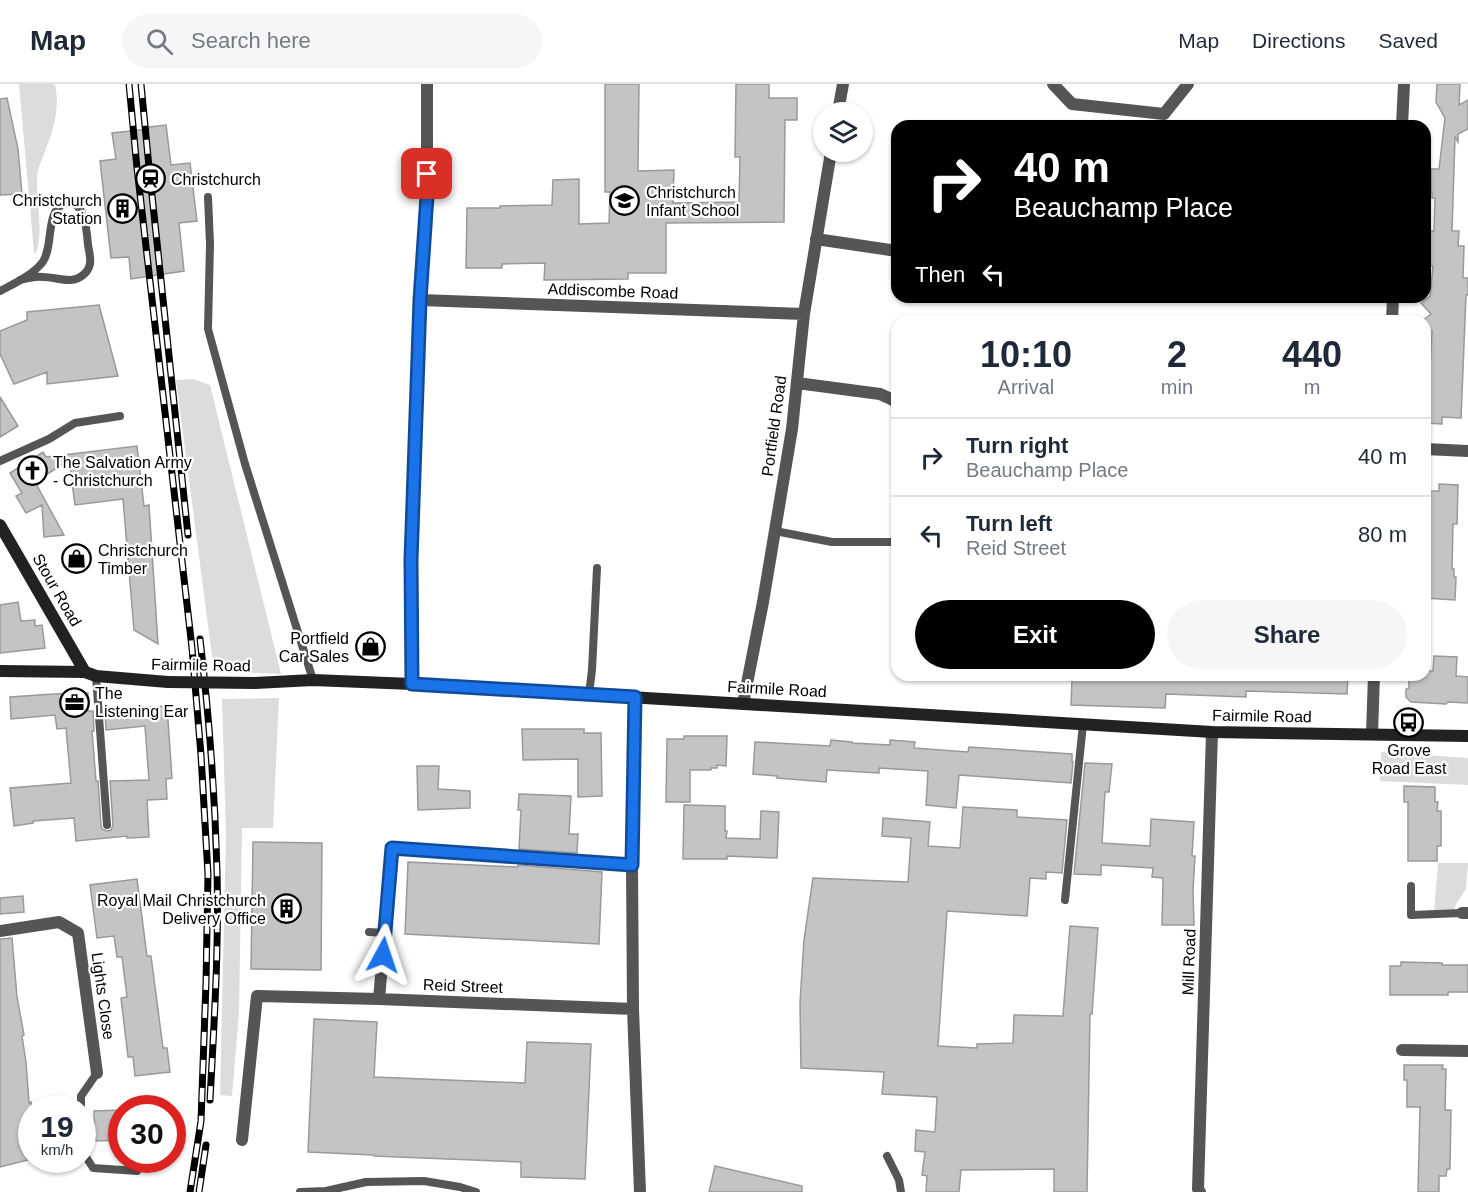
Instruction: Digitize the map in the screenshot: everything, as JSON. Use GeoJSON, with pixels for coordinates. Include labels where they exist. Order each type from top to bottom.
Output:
{"type":"FeatureCollection","features":[{"type":"Feature","properties":{"kind":"main road","name":"Stour Road"},"geometry":{"type":"LineString","coordinates":[[2,532],[90,674]]}},
{"type":"Feature","properties":{"kind":"main road","name":"Fairmile Road"},"geometry":{"type":"LineString","coordinates":[[0,671],[90,674],[168,682],[255,683],[314,680],[412,684],[1212,732],[1468,736]]}},
{"type":"Feature","properties":{"kind":"street"},"geometry":{"type":"LineString","coordinates":[[412,684],[411,560],[420,300],[427,196],[427,84]]}},
{"type":"Feature","properties":{"kind":"street"},"geometry":{"type":"LineString","coordinates":[[840,102],[843,84]]}},
{"type":"Feature","properties":{"kind":"street"},"geometry":{"type":"LineString","coordinates":[[1053,84],[1072,104],[1164,114],[1188,84]]}},
{"type":"Feature","properties":{"kind":"street"},"geometry":{"type":"LineString","coordinates":[[1402,120],[1404,84]]}},
{"type":"Feature","properties":{"kind":"street","name":"Portfield Road"},"geometry":{"type":"LineString","coordinates":[[743,704],[792,429],[804,314],[829,162]]}},
{"type":"Feature","properties":{"kind":"street"},"geometry":{"type":"LineString","coordinates":[[816,239],[891,250]]}},
{"type":"Feature","properties":{"kind":"street","name":"Addiscombe Road"},"geometry":{"type":"LineString","coordinates":[[420,300],[804,314]]}},
{"type":"Feature","properties":{"kind":"street"},"geometry":{"type":"LineString","coordinates":[[797,383],[880,394],[891,399]]}},
{"type":"Feature","properties":{"kind":"street"},"geometry":{"type":"LineString","coordinates":[[1431,449],[1468,451]]}},
{"type":"Feature","properties":{"kind":"street"},"geometry":{"type":"LineString","coordinates":[[1372,734],[1374,681]]}},
{"type":"Feature","properties":{"kind":"street"},"geometry":{"type":"LineString","coordinates":[[635,697],[632,865],[633,1010],[640,1192]]}},
{"type":"Feature","properties":{"kind":"street","name":"Mill Road"},"geometry":{"type":"LineString","coordinates":[[1200,1192],[1198,1189],[1212,732]]}},
{"type":"Feature","properties":{"kind":"street"},"geometry":{"type":"LineString","coordinates":[[379,999],[392,848],[632,865]]}},
{"type":"Feature","properties":{"kind":"street","name":"Lights Close"},"geometry":{"type":"LineString","coordinates":[[0,930],[59,922],[78,933],[97,1073]]}},
{"type":"Feature","properties":{"kind":"street","name":"Reid Street"},"geometry":{"type":"LineString","coordinates":[[242,1140],[257,996],[633,1010]]}},
{"type":"Feature","properties":{"kind":"street"},"geometry":{"type":"LineString","coordinates":[[1402,1050],[1468,1051]]}},
{"type":"Feature","properties":{"kind":"lane"},"geometry":{"type":"LineString","coordinates":[[208,197],[210,243],[208,329],[244,464],[314,680]]}},
{"type":"Feature","properties":{"kind":"lane"},"geometry":{"type":"LineString","coordinates":[[0,291],[20,280],[42,262],[47,255],[56,209],[68,203],[75,205],[82,212],[86,222],[90,263],[88,271],[82,277],[74,280],[38,276],[20,280]]}},
{"type":"Feature","properties":{"kind":"lane"},"geometry":{"type":"LineString","coordinates":[[0,461],[49,439],[75,423],[120,416]]}},
{"type":"Feature","properties":{"kind":"lane"},"geometry":{"type":"LineString","coordinates":[[775,531],[832,542],[891,542]]}},
{"type":"Feature","properties":{"kind":"lane"},"geometry":{"type":"LineString","coordinates":[[589,694],[597,568]]}},
{"type":"Feature","properties":{"kind":"lane"},"geometry":{"type":"LineString","coordinates":[[90,674],[107,825]]}},
{"type":"Feature","properties":{"kind":"lane"},"geometry":{"type":"LineString","coordinates":[[1065,900],[1083,724]]}},
{"type":"Feature","properties":{"kind":"lane"},"geometry":{"type":"LineString","coordinates":[[1411,886],[1411,915],[1465,913]]}},
{"type":"Feature","properties":{"kind":"lane"},"geometry":{"type":"LineString","coordinates":[[369,932],[385,933]]}},
{"type":"Feature","properties":{"kind":"lane"},"geometry":{"type":"LineString","coordinates":[[81,1095],[97,1073]]}},
{"type":"Feature","properties":{"kind":"lane"},"geometry":{"type":"LineString","coordinates":[[887,1156],[899,1180],[901,1192]]}},
{"type":"Feature","properties":{"kind":"lane"},"geometry":{"type":"LineString","coordinates":[[300,1192],[326,1191],[366,1182],[424,1181],[476,1192]]}},
{"type":"Feature","properties":{"kind":"shaded area"},"geometry":{"type":"Polygon","coordinates":[[[19,84],[51,84],[55,85],[56,93],[54,125],[37,176],[40,226],[36,253],[34,253],[19,84]]]}},
{"type":"Feature","properties":{"kind":"shaded area"},"geometry":{"type":"Polygon","coordinates":[[[193,379],[210,385],[281,674],[214,671],[176,380],[193,379]]]}},
{"type":"Feature","properties":{"kind":"shaded area"},"geometry":{"type":"Polygon","coordinates":[[[279,698],[273,828],[242,828],[239,1013],[232,1096],[220,1095],[226,834],[222,699],[279,698]]]}},
{"type":"Feature","properties":{"kind":"shaded area"},"geometry":{"type":"Polygon","coordinates":[[[1381,752],[1468,758],[1468,785],[1380,781],[1381,752]]]}},
{"type":"Feature","properties":{"kind":"shaded area"},"geometry":{"type":"Polygon","coordinates":[[[1438,863],[1468,863],[1466,889],[1456,904],[1454,912],[1434,912],[1438,863]]]}},
{"type":"Feature","properties":{"kind":"building","name":"Christchurch Infant School"},"geometry":{"type":"Polygon","coordinates":[[[605,84],[639,84],[638,171],[674,170],[673,203],[739,202],[740,157],[735,157],[736,84],[769,84],[769,98],[797,98],[797,120],[785,120],[784,222],[666,223],[666,273],[628,273],[628,279],[544,280],[545,263],[502,264],[502,268],[466,268],[467,208],[552,205],[553,180],[579,179],[579,224],[609,223],[610,192],[605,192],[605,84]]]}},
{"type":"Feature","properties":{"kind":"building"},"geometry":{"type":"Polygon","coordinates":[[[1437,84],[1460,84],[1459,105],[1468,100],[1468,129],[1458,134],[1458,142],[1455,137],[1452,231],[1459,231],[1458,246],[1464,246],[1463,278],[1468,278],[1461,418],[1442,417],[1442,424],[1431,423],[1431,314],[1421,303],[1431,303],[1433,266],[1431,266],[1431,231],[1434,231],[1435,198],[1432,198],[1431,192],[1431,169],[1439,169],[1445,118],[1436,102],[1437,84]]]}},
{"type":"Feature","properties":{"kind":"building"},"geometry":{"type":"Polygon","coordinates":[[[7,98],[18,149],[22,194],[0,195],[0,99],[7,98]]]}},
{"type":"Feature","properties":{"kind":"building"},"geometry":{"type":"Polygon","coordinates":[[[166,125],[171,165],[190,163],[197,221],[179,223],[184,271],[131,279],[129,257],[111,258],[100,161],[116,159],[112,133],[166,125]]]}},
{"type":"Feature","properties":{"kind":"building"},"geometry":{"type":"Polygon","coordinates":[[[99,305],[118,376],[47,384],[47,372],[14,384],[0,354],[0,331],[27,320],[27,312],[99,305]]]}},
{"type":"Feature","properties":{"kind":"building"},"geometry":{"type":"Polygon","coordinates":[[[0,397],[18,426],[0,437],[0,397]]]}},
{"type":"Feature","properties":{"kind":"building"},"geometry":{"type":"Polygon","coordinates":[[[137,446],[144,506],[149,505],[158,644],[134,630],[123,499],[75,505],[69,460],[35,482],[64,535],[44,537],[42,505],[26,513],[16,496],[22,493],[10,473],[43,452],[46,457],[137,446]]]}},
{"type":"Feature","properties":{"kind":"building"},"geometry":{"type":"Polygon","coordinates":[[[1439,484],[1458,485],[1457,524],[1453,524],[1452,569],[1456,577],[1455,600],[1431,598],[1431,491],[1439,491],[1439,484]]]}},
{"type":"Feature","properties":{"kind":"building"},"geometry":{"type":"Polygon","coordinates":[[[18,602],[21,621],[35,620],[35,626],[42,625],[45,648],[0,653],[0,605],[18,602]]]}},
{"type":"Feature","properties":{"kind":"building"},"geometry":{"type":"Polygon","coordinates":[[[1434,656],[1457,657],[1456,676],[1468,677],[1468,703],[1411,702],[1406,697],[1409,681],[1431,681],[1431,671],[1433,671],[1434,656]]]}},
{"type":"Feature","properties":{"kind":"building"},"geometry":{"type":"Polygon","coordinates":[[[1072,681],[1348,681],[1347,694],[1246,691],[1246,697],[1166,694],[1165,708],[1071,705],[1072,681]]]}},
{"type":"Feature","properties":{"kind":"building"},"geometry":{"type":"Polygon","coordinates":[[[88,693],[88,711],[93,711],[94,731],[92,731],[101,825],[102,829],[107,831],[111,830],[113,825],[110,781],[149,780],[145,726],[106,730],[105,710],[167,706],[172,778],[166,779],[167,799],[147,800],[149,837],[127,838],[127,836],[76,841],[74,818],[33,821],[33,823],[14,826],[10,788],[71,783],[66,728],[57,729],[55,715],[11,719],[10,697],[88,693]]]}},
{"type":"Feature","properties":{"kind":"building"},"geometry":{"type":"Polygon","coordinates":[[[522,729],[584,729],[584,733],[601,733],[602,796],[578,797],[578,759],[523,760],[522,729]]]}},
{"type":"Feature","properties":{"kind":"building"},"geometry":{"type":"Polygon","coordinates":[[[684,736],[727,736],[726,766],[717,765],[717,768],[711,768],[711,770],[690,770],[690,802],[666,802],[667,739],[684,739],[684,736]]]}},
{"type":"Feature","properties":{"kind":"building"},"geometry":{"type":"Polygon","coordinates":[[[831,740],[890,745],[890,740],[915,742],[914,748],[968,752],[969,747],[1072,754],[1071,783],[959,775],[956,808],[926,805],[928,771],[879,768],[879,773],[827,770],[826,782],[753,774],[755,742],[830,746],[831,740]]]}},
{"type":"Feature","properties":{"kind":"building"},"geometry":{"type":"Polygon","coordinates":[[[1085,763],[1112,764],[1109,792],[1105,792],[1102,843],[1150,846],[1151,819],[1194,822],[1192,856],[1195,856],[1194,925],[1162,925],[1163,878],[1152,877],[1153,868],[1101,865],[1101,875],[1074,874],[1085,763]]]}},
{"type":"Feature","properties":{"kind":"building"},"geometry":{"type":"Polygon","coordinates":[[[417,766],[439,766],[438,789],[470,791],[470,808],[418,810],[417,766]]]}},
{"type":"Feature","properties":{"kind":"building"},"geometry":{"type":"Polygon","coordinates":[[[1404,786],[1435,787],[1437,811],[1441,811],[1441,846],[1437,846],[1437,861],[1408,861],[1408,802],[1404,802],[1404,786]]]}},
{"type":"Feature","properties":{"kind":"building"},"geometry":{"type":"Polygon","coordinates":[[[519,794],[571,796],[569,834],[578,834],[577,853],[519,849],[521,810],[518,810],[519,794]]]}},
{"type":"Feature","properties":{"kind":"building"},"geometry":{"type":"Polygon","coordinates":[[[684,805],[725,806],[726,838],[760,839],[761,811],[779,812],[777,858],[727,856],[727,859],[683,859],[684,805]]]}},
{"type":"Feature","properties":{"kind":"building"},"geometry":{"type":"Polygon","coordinates":[[[963,807],[1017,810],[1017,817],[1067,820],[1062,873],[1046,872],[1046,879],[1030,878],[1027,916],[947,911],[938,1046],[977,1048],[977,1044],[1013,1043],[1014,1015],[1063,1016],[1070,926],[1098,928],[1092,1014],[1090,1014],[1087,1192],[1054,1192],[1054,1169],[961,1170],[959,1192],[926,1192],[927,1176],[922,1175],[925,1152],[915,1151],[916,1130],[935,1132],[937,1097],[882,1094],[884,1072],[801,1068],[800,1003],[804,940],[813,878],[908,882],[911,838],[882,836],[883,818],[930,822],[928,846],[960,848],[963,807]]]}},
{"type":"Feature","properties":{"kind":"building","name":"Royal Mail Christchurch Delivery Office"},"geometry":{"type":"Polygon","coordinates":[[[253,842],[322,843],[321,970],[251,969],[253,842]]]}},
{"type":"Feature","properties":{"kind":"building"},"geometry":{"type":"Polygon","coordinates":[[[408,862],[518,867],[518,865],[602,872],[599,944],[405,934],[408,862]]]}},
{"type":"Feature","properties":{"kind":"building"},"geometry":{"type":"Polygon","coordinates":[[[137,879],[147,956],[151,956],[163,1048],[167,1048],[170,1072],[135,1076],[133,1057],[128,1057],[121,998],[127,997],[122,957],[117,957],[114,936],[97,938],[90,885],[137,879]]]}},
{"type":"Feature","properties":{"kind":"building"},"geometry":{"type":"Polygon","coordinates":[[[23,896],[24,912],[0,914],[0,898],[23,896]]]}},
{"type":"Feature","properties":{"kind":"building"},"geometry":{"type":"Polygon","coordinates":[[[12,938],[17,997],[24,1035],[22,1036],[28,1095],[18,1095],[18,1162],[0,1167],[0,939],[12,938]]]}},
{"type":"Feature","properties":{"kind":"building"},"geometry":{"type":"Polygon","coordinates":[[[1401,962],[1468,965],[1468,992],[1448,992],[1448,995],[1390,995],[1390,966],[1401,966],[1401,962]]]}},
{"type":"Feature","properties":{"kind":"building"},"geometry":{"type":"Polygon","coordinates":[[[314,1019],[377,1022],[374,1077],[525,1083],[527,1042],[591,1044],[585,1179],[521,1177],[521,1162],[308,1152],[314,1019]]]}},
{"type":"Feature","properties":{"kind":"building"},"geometry":{"type":"Polygon","coordinates":[[[1404,1065],[1443,1065],[1442,1069],[1446,1069],[1445,1110],[1451,1110],[1450,1169],[1447,1169],[1446,1176],[1439,1176],[1439,1192],[1418,1192],[1420,1107],[1407,1107],[1407,1080],[1404,1080],[1404,1065]]]}},
{"type":"Feature","properties":{"kind":"building"},"geometry":{"type":"Polygon","coordinates":[[[108,1110],[108,1141],[96,1141],[96,1111],[108,1110]]]}},
{"type":"Feature","properties":{"kind":"building"},"geometry":{"type":"Polygon","coordinates":[[[715,1166],[802,1186],[802,1192],[709,1192],[715,1166]]]}},
{"type":"Feature","properties":{"kind":"railway"},"geometry":{"type":"LineString","coordinates":[[129,84],[192,648],[208,874],[201,1121],[190,1192]]}},
{"type":"Feature","properties":{"kind":"railway"},"geometry":{"type":"LineString","coordinates":[[141,84],[188,535]]}},
{"type":"Feature","properties":{"kind":"railway"},"geometry":{"type":"LineString","coordinates":[[200,639],[211,755],[217,871],[217,957],[210,1100]]}},
{"type":"Feature","properties":{"kind":"railway"},"geometry":{"type":"LineString","coordinates":[[199,1192],[206,1145]]}},
{"type":"Feature","properties":{"kind":"place","name":"Christchurch"},"geometry":{"type":"Point","coordinates":[150,179]}},
{"type":"Feature","properties":{"kind":"place","name":"Christchurch Infant School"},"geometry":{"type":"Point","coordinates":[625,201]}},
{"type":"Feature","properties":{"kind":"place","name":"Christchurch Station"},"geometry":{"type":"Point","coordinates":[123,209]}},
{"type":"Feature","properties":{"kind":"place","name":"The Salvation Army - Christchurch"},"geometry":{"type":"Point","coordinates":[32,471]}},
{"type":"Feature","properties":{"kind":"place","name":"Christchurch Timber"},"geometry":{"type":"Point","coordinates":[77,559]}},
{"type":"Feature","properties":{"kind":"place","name":"Portfield Car Sales"},"geometry":{"type":"Point","coordinates":[370,647]}},
{"type":"Feature","properties":{"kind":"place","name":"The Listening Ear"},"geometry":{"type":"Point","coordinates":[74,702]}},
{"type":"Feature","properties":{"kind":"place","name":"Grove Road East"},"geometry":{"type":"Point","coordinates":[1409,722]}},
{"type":"Feature","properties":{"kind":"place","name":"Royal Mail Christchurch Delivery Office"},"geometry":{"type":"Point","coordinates":[287,909]}},
{"type":"Feature","properties":{"kind":"route"},"geometry":{"type":"LineString","coordinates":[[383,955],[392,848],[632,865],[635,697],[412,684],[411,560],[427,174]]}}]}
